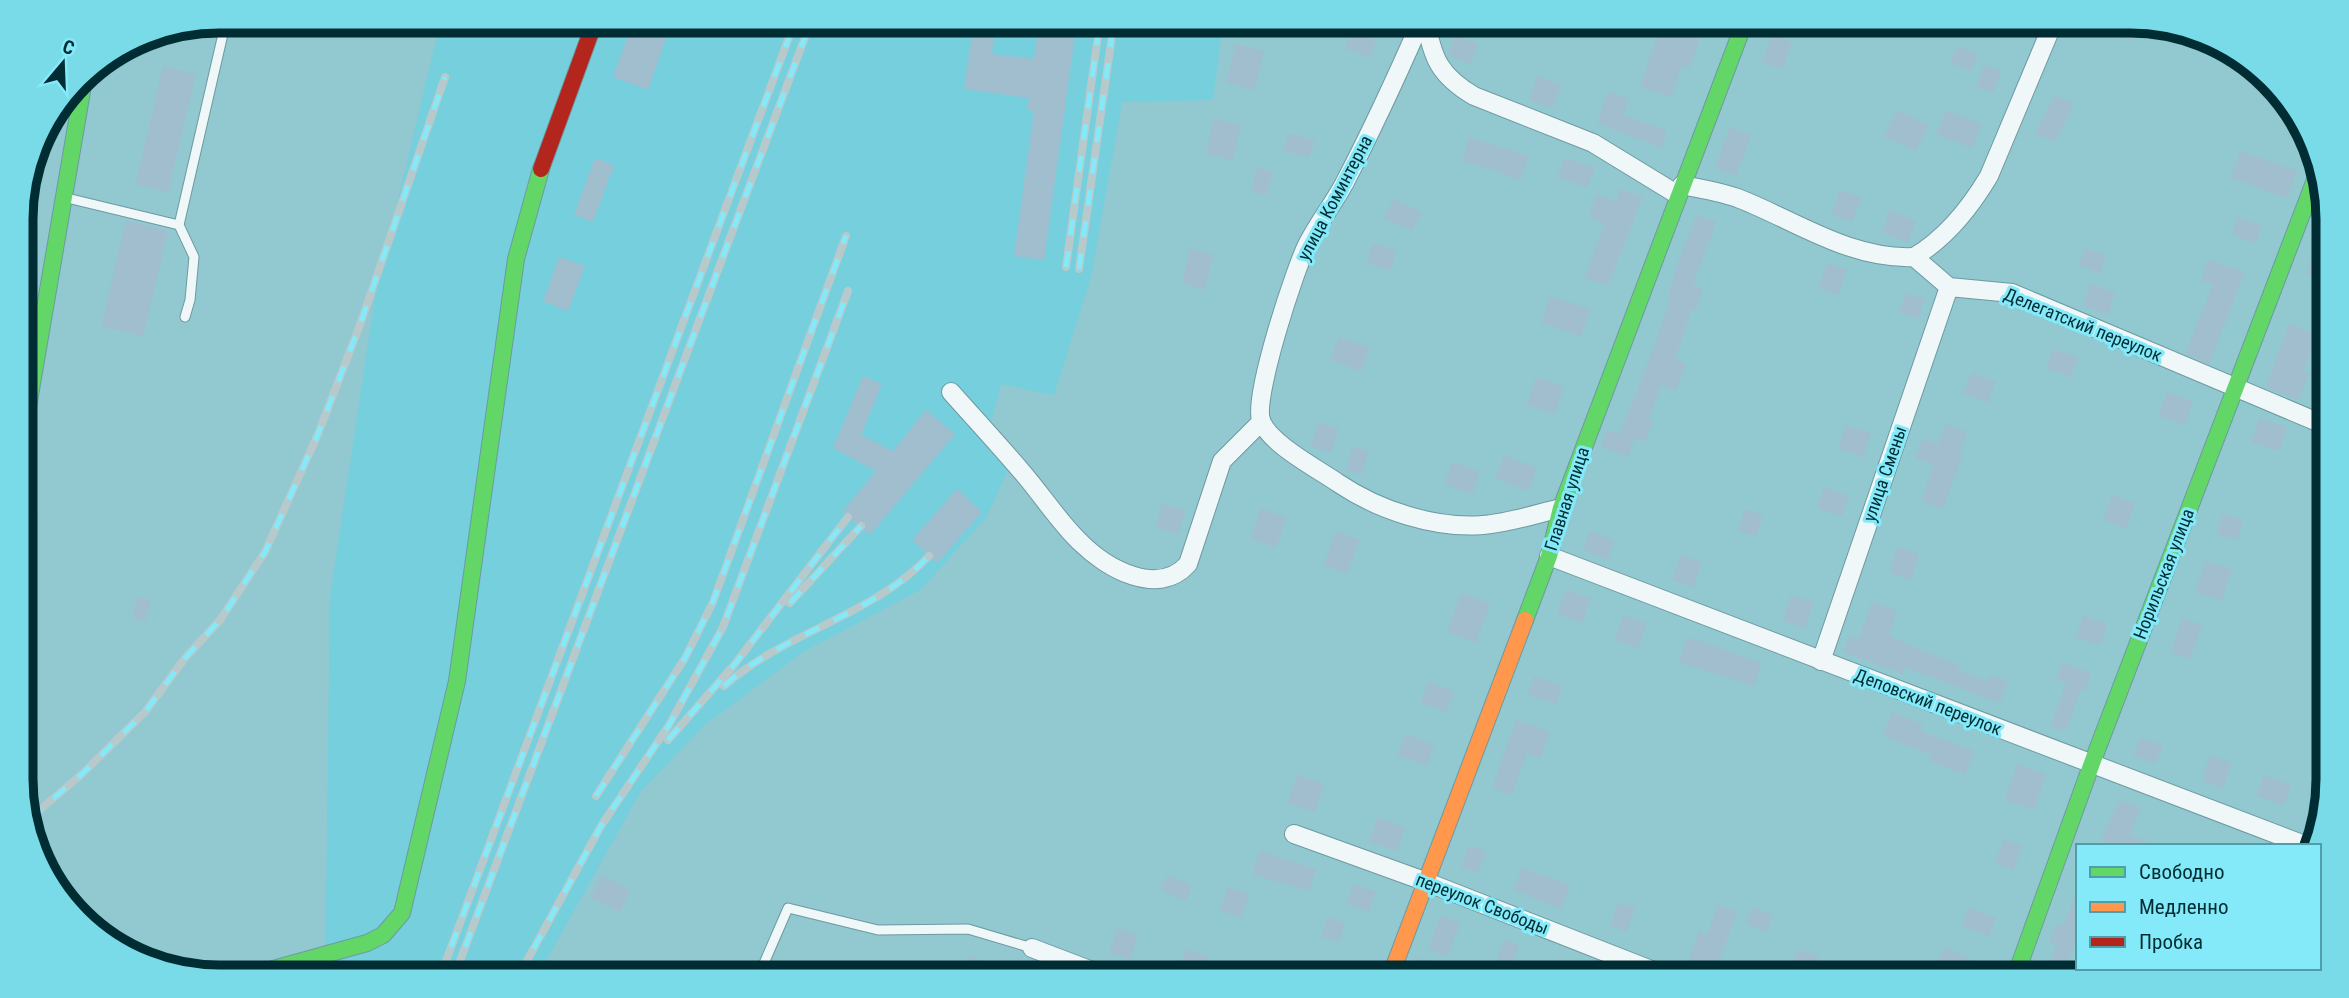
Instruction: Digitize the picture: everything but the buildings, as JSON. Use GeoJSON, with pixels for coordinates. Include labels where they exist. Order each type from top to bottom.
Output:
{"type":"FeatureCollection","features":[{"type":"Feature","properties":{"kind":"street","name":"улица Коминтерна"},"geometry":{"type":"LineString","coordinates":[[1261,422],[1258,408],[1265,375],[1308,244],[1342,187],[1417,33]]}},
{"type":"Feature","properties":{"kind":"street"},"geometry":{"type":"LineString","coordinates":[[1426,33],[1438,65],[1459,88],[1474,96],[1593,143],[1680,190],[1739,199],[1832,241],[1901,258],[1914,257],[1939,240],[1983,186],[2049,33]]}},
{"type":"Feature","properties":{"kind":"street","name":"Главная улица"},"geometry":{"type":"LineString","coordinates":[[1394,964],[1549,556],[1561,508],[1740,33]]}},
{"type":"Feature","properties":{"kind":"street"},"geometry":{"type":"LineString","coordinates":[[288,965],[367,943],[383,934],[402,914],[457,681],[516,258],[537,180],[590,34]]}},
{"type":"Feature","properties":{"kind":"street"},"geometry":{"type":"LineString","coordinates":[[34,374],[66,198],[76,101]]}},
{"type":"Feature","properties":{"kind":"street","name":"Норильская улица"},"geometry":{"type":"LineString","coordinates":[[2020,964],[2092,763],[2312,187]]}},
{"type":"Feature","properties":{"kind":"street"},"geometry":{"type":"LineString","coordinates":[[1914,257],[1949,287]]}},
{"type":"Feature","properties":{"kind":"street","name":"Делегатский переулок"},"geometry":{"type":"LineString","coordinates":[[1949,287],[2012,293],[2316,421]]}},
{"type":"Feature","properties":{"kind":"street","name":"улица Смены"},"geometry":{"type":"LineString","coordinates":[[1821,661],[1949,287]]}},
{"type":"Feature","properties":{"kind":"street"},"geometry":{"type":"LineString","coordinates":[[951,392],[1081,543],[1117,569],[1145,580],[1164,578],[1181,571],[1188,564],[1222,461],[1261,422],[1278,441],[1343,486],[1370,501],[1424,519],[1458,525],[1485,525],[1561,508]]}},
{"type":"Feature","properties":{"kind":"street","name":"Деповский переулок"},"geometry":{"type":"LineString","coordinates":[[1549,556],[2302,844]]}},
{"type":"Feature","properties":{"kind":"street","name":"переулок Свободы"},"geometry":{"type":"LineString","coordinates":[[1294,834],[1424,881],[1636,964]]}},
{"type":"Feature","properties":{"kind":"street"},"geometry":{"type":"LineString","coordinates":[[1032,947],[1076,965]]}},
{"type":"Feature","properties":{"kind":"lane"},"geometry":{"type":"LineString","coordinates":[[185,317],[194,257],[178,225],[223,34]]}},
{"type":"Feature","properties":{"kind":"lane"},"geometry":{"type":"LineString","coordinates":[[66,198],[178,225]]}},
{"type":"Feature","properties":{"kind":"lane"},"geometry":{"type":"LineString","coordinates":[[763,965],[788,908],[878,930],[968,929],[1032,947]]}},
{"type":"Feature","properties":{"kind":"shaded area"},"geometry":{"type":"Polygon","coordinates":[[[1221,33],[1213,100],[1122,102],[1091,277],[1054,395],[1001,384],[987,438],[1009,468],[986,518],[920,590],[803,652],[706,724],[641,791],[544,965],[325,965],[330,597],[375,297],[439,34],[1221,33]]]}},
{"type":"Feature","properties":{"kind":"railway"},"geometry":{"type":"LineString","coordinates":[[444,965],[790,34]]}},
{"type":"Feature","properties":{"kind":"railway"},"geometry":{"type":"LineString","coordinates":[[459,965],[806,34]]}},
{"type":"Feature","properties":{"kind":"railway"},"geometry":{"type":"LineString","coordinates":[[1066,267],[1098,34]]}},
{"type":"Feature","properties":{"kind":"railway"},"geometry":{"type":"LineString","coordinates":[[1079,269],[1112,34]]}},
{"type":"Feature","properties":{"kind":"railway"},"geometry":{"type":"LineString","coordinates":[[37,812],[82,774],[145,712],[185,658],[220,620],[265,552],[318,434],[361,322],[445,77]]}},
{"type":"Feature","properties":{"kind":"railway"},"geometry":{"type":"LineString","coordinates":[[596,796],[685,658],[713,602],[846,236]]}},
{"type":"Feature","properties":{"kind":"railway"},"geometry":{"type":"LineString","coordinates":[[525,965],[601,826],[669,725],[723,627],[848,291]]}},
{"type":"Feature","properties":{"kind":"railway"},"geometry":{"type":"LineString","coordinates":[[668,740],[734,665],[848,517]]}},
{"type":"Feature","properties":{"kind":"railway"},"geometry":{"type":"LineString","coordinates":[[790,603],[861,526]]}},
{"type":"Feature","properties":{"kind":"railway"},"geometry":{"type":"LineString","coordinates":[[724,686],[774,651],[882,594],[907,577],[929,556]]}},
{"type":"Feature","properties":{"kind":"traffic: fast"},"geometry":{"type":"LineString","coordinates":[[1525,620],[1549,556],[1561,508],[1740,33]]}},
{"type":"Feature","properties":{"kind":"traffic: fast"},"geometry":{"type":"LineString","coordinates":[[34,374],[81,98]]}},
{"type":"Feature","properties":{"kind":"traffic: fast"},"geometry":{"type":"LineString","coordinates":[[288,965],[367,943],[383,935],[402,913],[457,681],[516,259],[541,169]]}},
{"type":"Feature","properties":{"kind":"traffic: fast"},"geometry":{"type":"LineString","coordinates":[[2020,964],[2092,763],[2312,187]]}},
{"type":"Feature","properties":{"kind":"traffic: slow"},"geometry":{"type":"LineString","coordinates":[[1395,964],[1525,620]]}},
{"type":"Feature","properties":{"kind":"traffic: jam"},"geometry":{"type":"LineString","coordinates":[[541,169],[590,34]]}}]}
